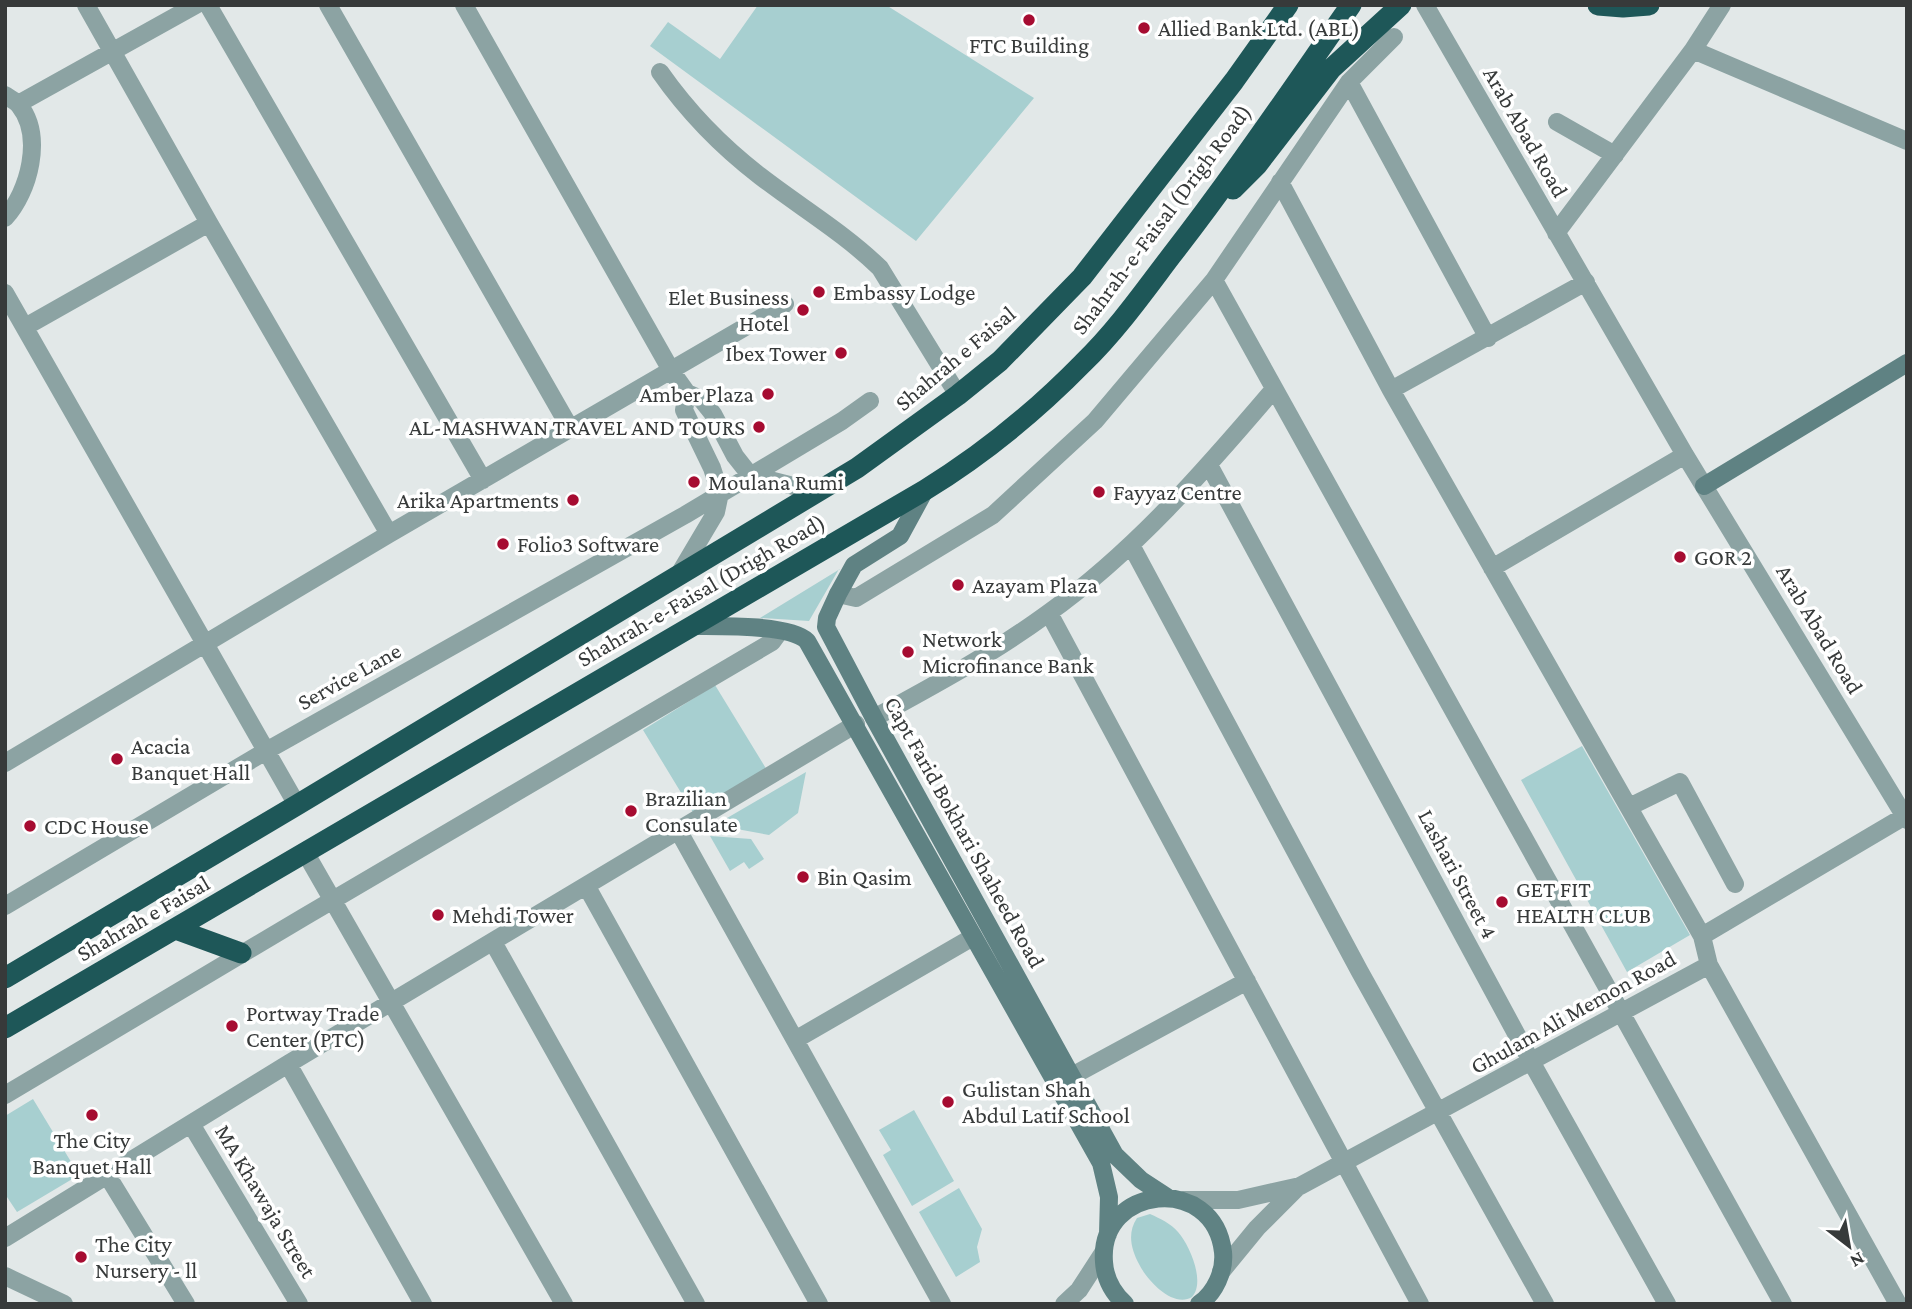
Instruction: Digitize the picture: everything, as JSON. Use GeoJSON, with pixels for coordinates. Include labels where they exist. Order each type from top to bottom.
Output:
{"type":"FeatureCollection","features":[{"type":"Feature","properties":{"kind":"highway","name":"Shahrah-e-Faisal (Drigh Road)"},"geometry":{"type":"LineString","coordinates":[[1234,81],[1288,5]]}},
{"type":"Feature","properties":{"kind":"highway","name":"Shahrah-e-Faisal (Drigh Road)"},"geometry":{"type":"LineString","coordinates":[[305,852],[925,490],[973,458],[1083,363],[1124,318],[1196,224],[1351,5]]}},
{"type":"Feature","properties":{"kind":"highway"},"geometry":{"type":"LineString","coordinates":[[1196,224],[1257,165],[1332,69],[1401,5]]}},
{"type":"Feature","properties":{"kind":"highway"},"geometry":{"type":"LineString","coordinates":[[1598,5],[1649,5]]}},
{"type":"Feature","properties":{"kind":"highway","name":"Shahrah e Faisal"},"geometry":{"type":"LineString","coordinates":[[678,576],[857,468],[1000,361],[1082,277],[1234,81]]}},
{"type":"Feature","properties":{"kind":"highway","name":"Shahrah-e-Faisal (Drigh Road)"},"geometry":{"type":"LineString","coordinates":[[5,978],[678,576]]}},
{"type":"Feature","properties":{"kind":"highway","name":"Shahrah e Faisal"},"geometry":{"type":"LineString","coordinates":[[6,1028],[305,852]]}},
{"type":"Feature","properties":{"kind":"highway"},"geometry":{"type":"LineString","coordinates":[[178,929],[241,953]]}},
{"type":"Feature","properties":{"kind":"street"},"geometry":{"type":"LineString","coordinates":[[86,5],[390,534]]}},
{"type":"Feature","properties":{"kind":"street"},"geometry":{"type":"LineString","coordinates":[[5,218],[15,208],[28,180],[32,155],[29,130],[12,100],[112,52],[196,5]]}},
{"type":"Feature","properties":{"kind":"street"},"geometry":{"type":"LineString","coordinates":[[208,5],[483,480]]}},
{"type":"Feature","properties":{"kind":"street"},"geometry":{"type":"LineString","coordinates":[[328,5],[570,428]]}},
{"type":"Feature","properties":{"kind":"street"},"geometry":{"type":"LineString","coordinates":[[464,5],[671,372],[687,393],[701,399],[713,414],[735,456],[751,475],[817,492]]}},
{"type":"Feature","properties":{"kind":"street","name":"Arab Abad Road"},"geometry":{"type":"LineString","coordinates":[[1425,5],[1685,455],[1906,818]]}},
{"type":"Feature","properties":{"kind":"street"},"geometry":{"type":"LineString","coordinates":[[1556,233],[1693,50],[1722,5]]}},
{"type":"Feature","properties":{"kind":"street"},"geometry":{"type":"LineString","coordinates":[[838,594],[856,598],[993,515],[1095,421],[1214,280],[1349,82],[1394,37]]}},
{"type":"Feature","properties":{"kind":"street"},"geometry":{"type":"LineString","coordinates":[[1693,50],[1907,141]]}},
{"type":"Feature","properties":{"kind":"street"},"geometry":{"type":"LineString","coordinates":[[660,72],[677,97],[718,141],[863,252],[880,268],[958,395]]}},
{"type":"Feature","properties":{"kind":"street"},"geometry":{"type":"LineString","coordinates":[[1349,82],[1488,338]]}},
{"type":"Feature","properties":{"kind":"street"},"geometry":{"type":"LineString","coordinates":[[1558,122],[1615,155]]}},
{"type":"Feature","properties":{"kind":"street","name":"Ghulam Ali Memon Road"},"geometry":{"type":"LineString","coordinates":[[1280,182],[1391,390],[1702,936],[1709,965],[1438,1114],[1300,1186]]}},
{"type":"Feature","properties":{"kind":"street"},"geometry":{"type":"LineString","coordinates":[[25,327],[209,223]]}},
{"type":"Feature","properties":{"kind":"street"},"geometry":{"type":"LineString","coordinates":[[1214,280],[1783,1304]]}},
{"type":"Feature","properties":{"kind":"street"},"geometry":{"type":"LineString","coordinates":[[1391,390],[1586,282]]}},
{"type":"Feature","properties":{"kind":"street"},"geometry":{"type":"LineString","coordinates":[[5,293],[298,805]]}},
{"type":"Feature","properties":{"kind":"street"},"geometry":{"type":"LineString","coordinates":[[7,758],[785,304]]}},
{"type":"Feature","properties":{"kind":"street"},"geometry":{"type":"LineString","coordinates":[[1704,486],[1907,363]]}},
{"type":"Feature","properties":{"kind":"street"},"geometry":{"type":"LineString","coordinates":[[874,718],[983,658],[1049,613],[1131,545],[1209,465],[1274,389]]}},
{"type":"Feature","properties":{"kind":"street"},"geometry":{"type":"LineString","coordinates":[[678,576],[716,512],[720,493],[712,468],[684,410],[687,393]]}},
{"type":"Feature","properties":{"kind":"street","name":"Service Lane"},"geometry":{"type":"LineString","coordinates":[[5,906],[266,751],[632,545],[842,421],[870,401]]}},
{"type":"Feature","properties":{"kind":"street"},"geometry":{"type":"LineString","coordinates":[[1492,568],[1685,455]]}},
{"type":"Feature","properties":{"kind":"street","name":"Lashari Street 4"},"geometry":{"type":"LineString","coordinates":[[1209,465],[1532,1063],[1667,1304]]}},
{"type":"Feature","properties":{"kind":"street","name":"Capt Farid Bokhari Shaheed Road"},"geometry":{"type":"LineString","coordinates":[[925,490],[900,536],[854,565],[827,618],[826,627],[1115,1155],[1141,1180],[1175,1199],[1197,1207],[1217,1231],[1222,1244],[1219,1304]]}},
{"type":"Feature","properties":{"kind":"street"},"geometry":{"type":"LineString","coordinates":[[1131,545],[1438,1114],[1545,1304]]}},
{"type":"Feature","properties":{"kind":"street"},"geometry":{"type":"LineString","coordinates":[[1049,613],[1420,1304]]}},
{"type":"Feature","properties":{"kind":"street","name":"Capt Farid Bokhari Shaheed Road"},"geometry":{"type":"LineString","coordinates":[[691,626],[732,626],[780,631],[796,634],[807,641],[1101,1163],[1109,1197],[1108,1234]]}},
{"type":"Feature","properties":{"kind":"street"},"geometry":{"type":"LineString","coordinates":[[5,1094],[761,649],[776,639],[780,631]]}},
{"type":"Feature","properties":{"kind":"street"},"geometry":{"type":"LineString","coordinates":[[5,1238],[288,1064],[856,724]]}},
{"type":"Feature","properties":{"kind":"street"},"geometry":{"type":"LineString","coordinates":[[1629,807],[1680,782],[1735,884]]}},
{"type":"Feature","properties":{"kind":"street"},"geometry":{"type":"LineString","coordinates":[[1702,936],[1906,818]]}},
{"type":"Feature","properties":{"kind":"street"},"geometry":{"type":"LineString","coordinates":[[678,830],[942,1304]]}},
{"type":"Feature","properties":{"kind":"street"},"geometry":{"type":"LineString","coordinates":[[305,852],[564,1304]]}},
{"type":"Feature","properties":{"kind":"street"},"geometry":{"type":"LineString","coordinates":[[587,887],[819,1304]]}},
{"type":"Feature","properties":{"kind":"street"},"geometry":{"type":"LineString","coordinates":[[795,1040],[974,937]]}},
{"type":"Feature","properties":{"kind":"street"},"geometry":{"type":"LineString","coordinates":[[493,942],[696,1304]]}},
{"type":"Feature","properties":{"kind":"street"},"geometry":{"type":"LineString","coordinates":[[1709,965],[1898,1304]]}},
{"type":"Feature","properties":{"kind":"street"},"geometry":{"type":"LineString","coordinates":[[1072,1076],[1247,981]]}},
{"type":"Feature","properties":{"kind":"street"},"geometry":{"type":"LineString","coordinates":[[288,1064],[423,1304]]}},
{"type":"Feature","properties":{"kind":"street","name":"MA Khawaja Street"},"geometry":{"type":"LineString","coordinates":[[191,1124],[299,1304]]}},
{"type":"Feature","properties":{"kind":"street"},"geometry":{"type":"LineString","coordinates":[[107,1175],[186,1304]]}},
{"type":"Feature","properties":{"kind":"street"},"geometry":{"type":"LineString","coordinates":[[1064,1304],[1079,1290],[1103,1252],[1108,1234],[1118,1218],[1132,1206],[1149,1199],[1238,1200],[1300,1186]]}},
{"type":"Feature","properties":{"kind":"street"},"geometry":{"type":"LineString","coordinates":[[1199,1304],[1257,1228],[1300,1186]]}},
{"type":"Feature","properties":{"kind":"street"},"geometry":{"type":"LineString","coordinates":[[1103,1252],[1105,1272],[1113,1290],[1125,1304]]}},
{"type":"Feature","properties":{"kind":"street"},"geometry":{"type":"LineString","coordinates":[[5,1276],[64,1304]]}},
{"type":"Feature","properties":{"kind":"shaded area"},"geometry":{"type":"Polygon","coordinates":[[[758,5],[886,5],[1034,98],[916,241],[650,46],[668,22],[720,59],[758,5]]]}},
{"type":"Feature","properties":{"kind":"shaded area"},"geometry":{"type":"Polygon","coordinates":[[[838,570],[809,621],[760,618],[838,570]]]}},
{"type":"Feature","properties":{"kind":"shaded area"},"geometry":{"type":"Polygon","coordinates":[[[715,685],[770,775],[697,819],[643,730],[715,685]]]}},
{"type":"Feature","properties":{"kind":"shaded area"},"geometry":{"type":"Polygon","coordinates":[[[1582,746],[1690,935],[1627,972],[1521,780],[1582,746]]]}},
{"type":"Feature","properties":{"kind":"shaded area"},"geometry":{"type":"Polygon","coordinates":[[[806,772],[798,813],[769,835],[715,825],[806,772]]]}},
{"type":"Feature","properties":{"kind":"shaded area"},"geometry":{"type":"Polygon","coordinates":[[[710,836],[751,839],[764,859],[749,869],[744,862],[730,871],[710,836]]]}},
{"type":"Feature","properties":{"kind":"shaded area"},"geometry":{"type":"Polygon","coordinates":[[[33,1099],[79,1175],[17,1212],[5,1194],[5,1116],[33,1099]]]}},
{"type":"Feature","properties":{"kind":"shaded area"},"geometry":{"type":"Polygon","coordinates":[[[914,1110],[954,1181],[912,1206],[883,1155],[891,1150],[879,1130],[914,1110]]]}},
{"type":"Feature","properties":{"kind":"shaded area"},"geometry":{"type":"Polygon","coordinates":[[[959,1188],[982,1229],[977,1247],[980,1262],[956,1277],[919,1212],[959,1188]]]}},
{"type":"Feature","properties":{"kind":"shaded area"},"geometry":{"type":"Polygon","coordinates":[[[1150,1214],[1172,1226],[1187,1245],[1197,1273],[1196,1290],[1192,1297],[1185,1300],[1169,1296],[1154,1284],[1139,1264],[1132,1247],[1132,1229],[1137,1218],[1150,1214]]]}},
{"type":"Feature","properties":{"kind":"place","name":"FTC Building"},"geometry":{"type":"Point","coordinates":[1029,20]}},
{"type":"Feature","properties":{"kind":"place","name":"Allied Bank Ltd. (ABL)"},"geometry":{"type":"Point","coordinates":[1144,28]}},
{"type":"Feature","properties":{"kind":"place","name":"Embassy Lodge"},"geometry":{"type":"Point","coordinates":[819,292]}},
{"type":"Feature","properties":{"kind":"place","name":"Elet Business Hotel"},"geometry":{"type":"Point","coordinates":[803,310]}},
{"type":"Feature","properties":{"kind":"place","name":"Ibex Tower"},"geometry":{"type":"Point","coordinates":[841,353]}},
{"type":"Feature","properties":{"kind":"place","name":"Amber Plaza"},"geometry":{"type":"Point","coordinates":[768,394]}},
{"type":"Feature","properties":{"kind":"place","name":"AL-MASHWAN TRAVEL AND TOURS"},"geometry":{"type":"Point","coordinates":[759,427]}},
{"type":"Feature","properties":{"kind":"place","name":"Moulana Rumi"},"geometry":{"type":"Point","coordinates":[694,482]}},
{"type":"Feature","properties":{"kind":"place","name":"Fayyaz Centre"},"geometry":{"type":"Point","coordinates":[1099,492]}},
{"type":"Feature","properties":{"kind":"place","name":"Arika Apartments"},"geometry":{"type":"Point","coordinates":[573,500]}},
{"type":"Feature","properties":{"kind":"place","name":"Folio3 Software"},"geometry":{"type":"Point","coordinates":[503,544]}},
{"type":"Feature","properties":{"kind":"place","name":"GOR 2"},"geometry":{"type":"Point","coordinates":[1680,557]}},
{"type":"Feature","properties":{"kind":"place","name":"Azayam Plaza"},"geometry":{"type":"Point","coordinates":[958,585]}},
{"type":"Feature","properties":{"kind":"place","name":"Network Microfinance Bank"},"geometry":{"type":"Point","coordinates":[908,652]}},
{"type":"Feature","properties":{"kind":"place","name":"Acacia Banquet Hall"},"geometry":{"type":"Point","coordinates":[117,759]}},
{"type":"Feature","properties":{"kind":"place","name":"Brazilian Consulate"},"geometry":{"type":"Point","coordinates":[631,811]}},
{"type":"Feature","properties":{"kind":"place","name":"CDC House"},"geometry":{"type":"Point","coordinates":[30,826]}},
{"type":"Feature","properties":{"kind":"place","name":"Bin Qasim"},"geometry":{"type":"Point","coordinates":[803,877]}},
{"type":"Feature","properties":{"kind":"place","name":"GET FIT HEALTH CLUB"},"geometry":{"type":"Point","coordinates":[1502,902]}},
{"type":"Feature","properties":{"kind":"place","name":"Mehdi Tower"},"geometry":{"type":"Point","coordinates":[438,915]}},
{"type":"Feature","properties":{"kind":"place","name":"Portway Trade Center (PTC)"},"geometry":{"type":"Point","coordinates":[232,1026]}},
{"type":"Feature","properties":{"kind":"place","name":"Gulistan Shah Abdul Latif School"},"geometry":{"type":"Point","coordinates":[948,1102]}},
{"type":"Feature","properties":{"kind":"place","name":"The City Banquet Hall"},"geometry":{"type":"Point","coordinates":[92,1115]}},
{"type":"Feature","properties":{"kind":"place","name":"The City Nursery - ll"},"geometry":{"type":"Point","coordinates":[81,1257]}}]}
